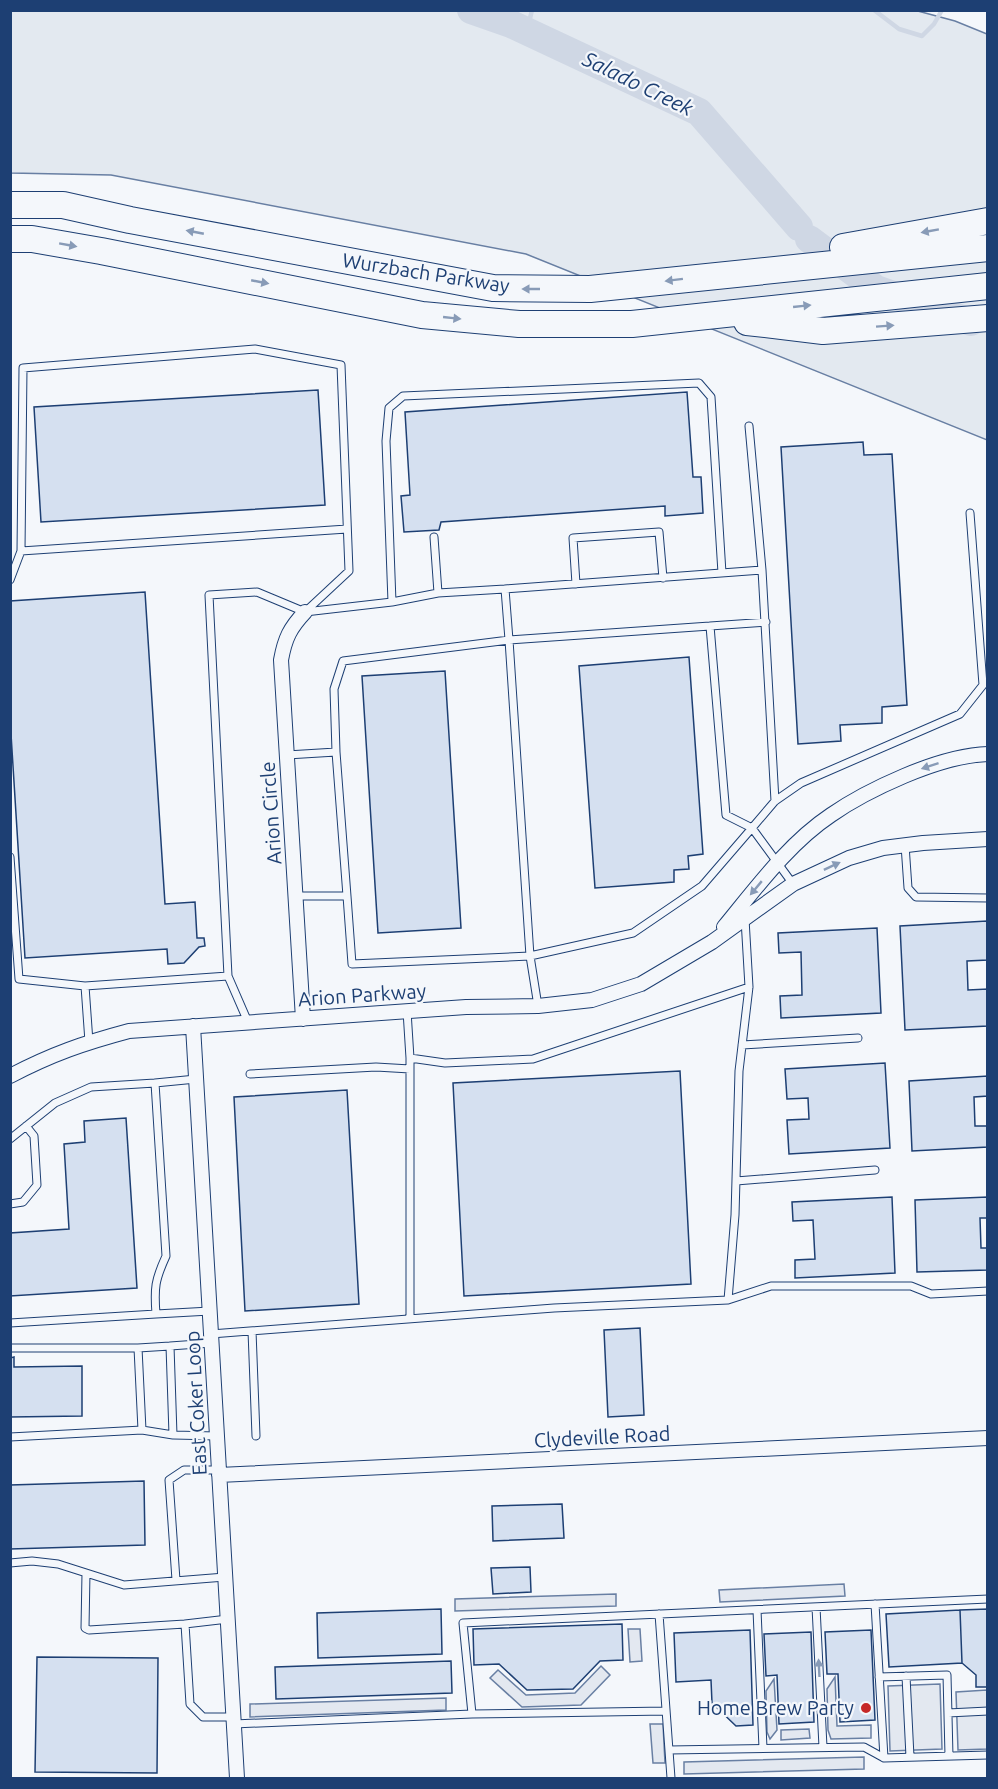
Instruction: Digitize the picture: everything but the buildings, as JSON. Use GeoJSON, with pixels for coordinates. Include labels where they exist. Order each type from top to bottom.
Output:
{"type":"FeatureCollection","features":[{"type":"Feature","properties":{"kind":"highway","name":"Wurzbach Parkway"},"geometry":{"type":"LineString","coordinates":[[10,205],[63,205],[141,222],[493,288],[590,289],[987,248]]}},
{"type":"Feature","properties":{"kind":"highway"},"geometry":{"type":"LineString","coordinates":[[732,273],[837,248],[987,221]]}},
{"type":"Feature","properties":{"kind":"highway","name":"Wurzbach Parkway"},"geometry":{"type":"LineString","coordinates":[[10,239],[32,239],[101,251],[422,315],[519,324],[632,324],[987,286]]}},
{"type":"Feature","properties":{"kind":"highway"},"geometry":{"type":"LineString","coordinates":[[702,316],[823,331],[987,318]]}},
{"type":"Feature","properties":{"kind":"street","name":"Arion Circle"},"geometry":{"type":"LineString","coordinates":[[303,1019],[281,660],[284,641],[292,626],[305,612]]}},
{"type":"Feature","properties":{"kind":"street","name":"Arion Parkway"},"geometry":{"type":"LineString","coordinates":[[712,942],[777,865],[830,816],[873,789],[932,764],[987,754]]}},
{"type":"Feature","properties":{"kind":"street","name":"Arion Parkway"},"geometry":{"type":"LineString","coordinates":[[10,1076],[57,1053],[129,1031],[466,1007],[538,1006],[592,1000],[641,984],[712,942],[793,884],[849,858],[883,848],[987,839]]}},
{"type":"Feature","properties":{"kind":"street","name":"East Coker Loop"},"geometry":{"type":"LineString","coordinates":[[193,1026],[237,1779]]}},
{"type":"Feature","properties":{"kind":"street","name":"Clydeville Road"},"geometry":{"type":"LineString","coordinates":[[219,1472],[987,1438]]}},
{"type":"Feature","properties":{"kind":"lane"},"geometry":{"type":"LineString","coordinates":[[10,580],[21,551],[22,368],[255,349],[341,365],[348,571],[305,612]]}},
{"type":"Feature","properties":{"kind":"lane"},"geometry":{"type":"LineString","coordinates":[[392,602],[386,441],[389,408],[403,396],[699,383],[711,397],[722,573]]}},
{"type":"Feature","properties":{"kind":"lane"},"geometry":{"type":"LineString","coordinates":[[749,426],[762,570],[775,801]]}},
{"type":"Feature","properties":{"kind":"lane"},"geometry":{"type":"LineString","coordinates":[[765,622],[509,640],[344,661],[334,689],[336,752],[352,964],[530,956],[633,933],[702,886],[775,801],[801,783],[960,714],[985,685],[970,513]]}},
{"type":"Feature","properties":{"kind":"lane"},"geometry":{"type":"LineString","coordinates":[[21,551],[347,529]]}},
{"type":"Feature","properties":{"kind":"lane"},"geometry":{"type":"LineString","coordinates":[[576,584],[573,538],[659,532],[663,578]]}},
{"type":"Feature","properties":{"kind":"lane"},"geometry":{"type":"LineString","coordinates":[[434,537],[438,593]]}},
{"type":"Feature","properties":{"kind":"lane"},"geometry":{"type":"LineString","coordinates":[[248,1022],[228,976],[209,595],[257,592],[305,612],[392,602],[438,593],[762,570]]}},
{"type":"Feature","properties":{"kind":"lane"},"geometry":{"type":"LineString","coordinates":[[505,589],[530,956],[538,1006]]}},
{"type":"Feature","properties":{"kind":"lane"},"geometry":{"type":"LineString","coordinates":[[710,626],[726,815],[752,828],[793,884]]}},
{"type":"Feature","properties":{"kind":"lane"},"geometry":{"type":"LineString","coordinates":[[287,755],[336,752]]}},
{"type":"Feature","properties":{"kind":"lane"},"geometry":{"type":"LineString","coordinates":[[905,845],[908,888],[916,897],[987,897]]}},
{"type":"Feature","properties":{"kind":"lane"},"geometry":{"type":"LineString","coordinates":[[10,857],[19,979],[85,986],[228,976]]}},
{"type":"Feature","properties":{"kind":"lane"},"geometry":{"type":"LineString","coordinates":[[296,896],[346,896]]}},
{"type":"Feature","properties":{"kind":"lane"},"geometry":{"type":"LineString","coordinates":[[728,1300],[736,1181],[739,1071],[749,987],[745,919]]}},
{"type":"Feature","properties":{"kind":"lane"},"geometry":{"type":"LineString","coordinates":[[85,986],[89,1042]]}},
{"type":"Feature","properties":{"kind":"lane"},"geometry":{"type":"LineString","coordinates":[[410,1058],[445,1063],[533,1059],[749,987]]}},
{"type":"Feature","properties":{"kind":"lane"},"geometry":{"type":"LineString","coordinates":[[407,1011],[411,1069],[410,1318]]}},
{"type":"Feature","properties":{"kind":"lane"},"geometry":{"type":"LineString","coordinates":[[742,1045],[858,1038]]}},
{"type":"Feature","properties":{"kind":"lane"},"geometry":{"type":"LineString","coordinates":[[250,1074],[376,1067],[411,1069]]}},
{"type":"Feature","properties":{"kind":"lane"},"geometry":{"type":"LineString","coordinates":[[10,1139],[55,1103],[92,1087],[196,1079]]}},
{"type":"Feature","properties":{"kind":"lane"},"geometry":{"type":"LineString","coordinates":[[155,1083],[166,1256],[154,1288],[156,1314]]}},
{"type":"Feature","properties":{"kind":"lane"},"geometry":{"type":"LineString","coordinates":[[10,1204],[23,1202],[37,1185],[34,1136],[26,1126]]}},
{"type":"Feature","properties":{"kind":"lane"},"geometry":{"type":"LineString","coordinates":[[736,1181],[875,1170]]}},
{"type":"Feature","properties":{"kind":"lane"},"geometry":{"type":"LineString","coordinates":[[10,1348],[170,1346],[252,1330],[554,1308],[728,1300],[771,1286],[911,1286],[931,1294],[987,1291]]}},
{"type":"Feature","properties":{"kind":"lane"},"geometry":{"type":"LineString","coordinates":[[10,1323],[210,1311]]}},
{"type":"Feature","properties":{"kind":"lane"},"geometry":{"type":"LineString","coordinates":[[252,1330],[256,1436]]}},
{"type":"Feature","properties":{"kind":"lane"},"geometry":{"type":"LineString","coordinates":[[170,1346],[173,1435]]}},
{"type":"Feature","properties":{"kind":"lane"},"geometry":{"type":"LineString","coordinates":[[138,1348],[142,1430]]}},
{"type":"Feature","properties":{"kind":"lane"},"geometry":{"type":"LineString","coordinates":[[10,1437],[142,1430],[173,1435],[217,1436]]}},
{"type":"Feature","properties":{"kind":"lane"},"geometry":{"type":"LineString","coordinates":[[176,1580],[169,1480],[183,1470],[219,1472]]}},
{"type":"Feature","properties":{"kind":"lane"},"geometry":{"type":"LineString","coordinates":[[10,1563],[32,1561],[58,1564],[124,1585],[225,1577]]}},
{"type":"Feature","properties":{"kind":"lane"},"geometry":{"type":"LineString","coordinates":[[86,1574],[85,1628],[89,1630],[228,1619]]}},
{"type":"Feature","properties":{"kind":"lane"},"geometry":{"type":"LineString","coordinates":[[472,1714],[463,1623],[987,1599]]}},
{"type":"Feature","properties":{"kind":"lane"},"geometry":{"type":"LineString","coordinates":[[875,1604],[884,1758]]}},
{"type":"Feature","properties":{"kind":"lane"},"geometry":{"type":"LineString","coordinates":[[816,1607],[823,1747]]}},
{"type":"Feature","properties":{"kind":"lane"},"geometry":{"type":"LineString","coordinates":[[757,1610],[763,1748]]}},
{"type":"Feature","properties":{"kind":"lane"},"geometry":{"type":"LineString","coordinates":[[659,1614],[671,1779]]}},
{"type":"Feature","properties":{"kind":"lane"},"geometry":{"type":"LineString","coordinates":[[185,1624],[190,1704],[204,1717],[233,1720],[666,1711]]}},
{"type":"Feature","properties":{"kind":"lane"},"geometry":{"type":"LineString","coordinates":[[879,1677],[947,1675],[949,1756]]}},
{"type":"Feature","properties":{"kind":"lane"},"geometry":{"type":"LineString","coordinates":[[906,1676],[910,1757]]}},
{"type":"Feature","properties":{"kind":"lane"},"geometry":{"type":"LineString","coordinates":[[948,1713],[987,1711]]}},
{"type":"Feature","properties":{"kind":"lane"},"geometry":{"type":"LineString","coordinates":[[669,1750],[864,1747],[884,1758],[987,1755]]}},
{"type":"Feature","properties":{"kind":"shaded area"},"geometry":{"type":"Polygon","coordinates":[[[914,10],[955,21],[987,34],[987,440],[526,254],[111,175],[11,173],[11,11],[914,10]]]}},
{"type":"Feature","properties":{"kind":"shaded area"},"geometry":{"type":"Polygon","coordinates":[[[844,1584],[845,1596],[720,1602],[719,1590],[844,1584]]]}},
{"type":"Feature","properties":{"kind":"shaded area"},"geometry":{"type":"Polygon","coordinates":[[[616,1594],[616,1606],[455,1611],[455,1599],[616,1594]]]}},
{"type":"Feature","properties":{"kind":"shaded area"},"geometry":{"type":"Polygon","coordinates":[[[628,1629],[640,1629],[642,1661],[630,1662],[628,1629]]]}},
{"type":"Feature","properties":{"kind":"shaded area"},"geometry":{"type":"Polygon","coordinates":[[[601,1666],[610,1675],[581,1705],[522,1707],[490,1678],[498,1670],[526,1695],[575,1693],[601,1666]]]}},
{"type":"Feature","properties":{"kind":"shaded area"},"geometry":{"type":"Polygon","coordinates":[[[835,1677],[837,1726],[871,1725],[871,1738],[831,1739],[828,1730],[827,1689],[835,1677]]]}},
{"type":"Feature","properties":{"kind":"shaded area"},"geometry":{"type":"Polygon","coordinates":[[[774,1679],[777,1730],[770,1739],[767,1732],[766,1691],[774,1679]]]}},
{"type":"Feature","properties":{"kind":"shaded area"},"geometry":{"type":"Polygon","coordinates":[[[940,1684],[942,1749],[890,1751],[888,1686],[940,1684]]]}},
{"type":"Feature","properties":{"kind":"shaded area"},"geometry":{"type":"Polygon","coordinates":[[[987,1690],[987,1749],[958,1750],[956,1692],[987,1690]]]}},
{"type":"Feature","properties":{"kind":"shaded area"},"geometry":{"type":"Polygon","coordinates":[[[446,1698],[446,1710],[250,1717],[250,1704],[446,1698]]]}},
{"type":"Feature","properties":{"kind":"shaded area"},"geometry":{"type":"Polygon","coordinates":[[[650,1724],[663,1724],[665,1763],[653,1763],[650,1724]]]}},
{"type":"Feature","properties":{"kind":"shaded area"},"geometry":{"type":"Polygon","coordinates":[[[809,1729],[810,1738],[781,1740],[781,1730],[809,1729]]]}},
{"type":"Feature","properties":{"kind":"shaded area"},"geometry":{"type":"Polygon","coordinates":[[[864,1757],[864,1769],[684,1774],[684,1762],[864,1757]]]}},
{"type":"Feature","properties":{"kind":"waterway","name":"Salado Creek"},"geometry":{"type":"LineString","coordinates":[[471,10],[511,24],[699,112],[799,227]]}},
{"type":"Feature","properties":{"kind":"waterway"},"geometry":{"type":"LineString","coordinates":[[527,31],[532,10]]}},
{"type":"Feature","properties":{"kind":"waterway"},"geometry":{"type":"LineString","coordinates":[[874,10],[899,29],[922,36],[934,24],[942,10]]}},
{"type":"Feature","properties":{"kind":"waterway","name":"Salado Creek"},"geometry":{"type":"LineString","coordinates":[[809,239],[876,289],[971,322]]}},
{"type":"Feature","properties":{"kind":"place","name":"Home Brew Party"},"geometry":{"type":"Point","coordinates":[866,1708]}}]}
